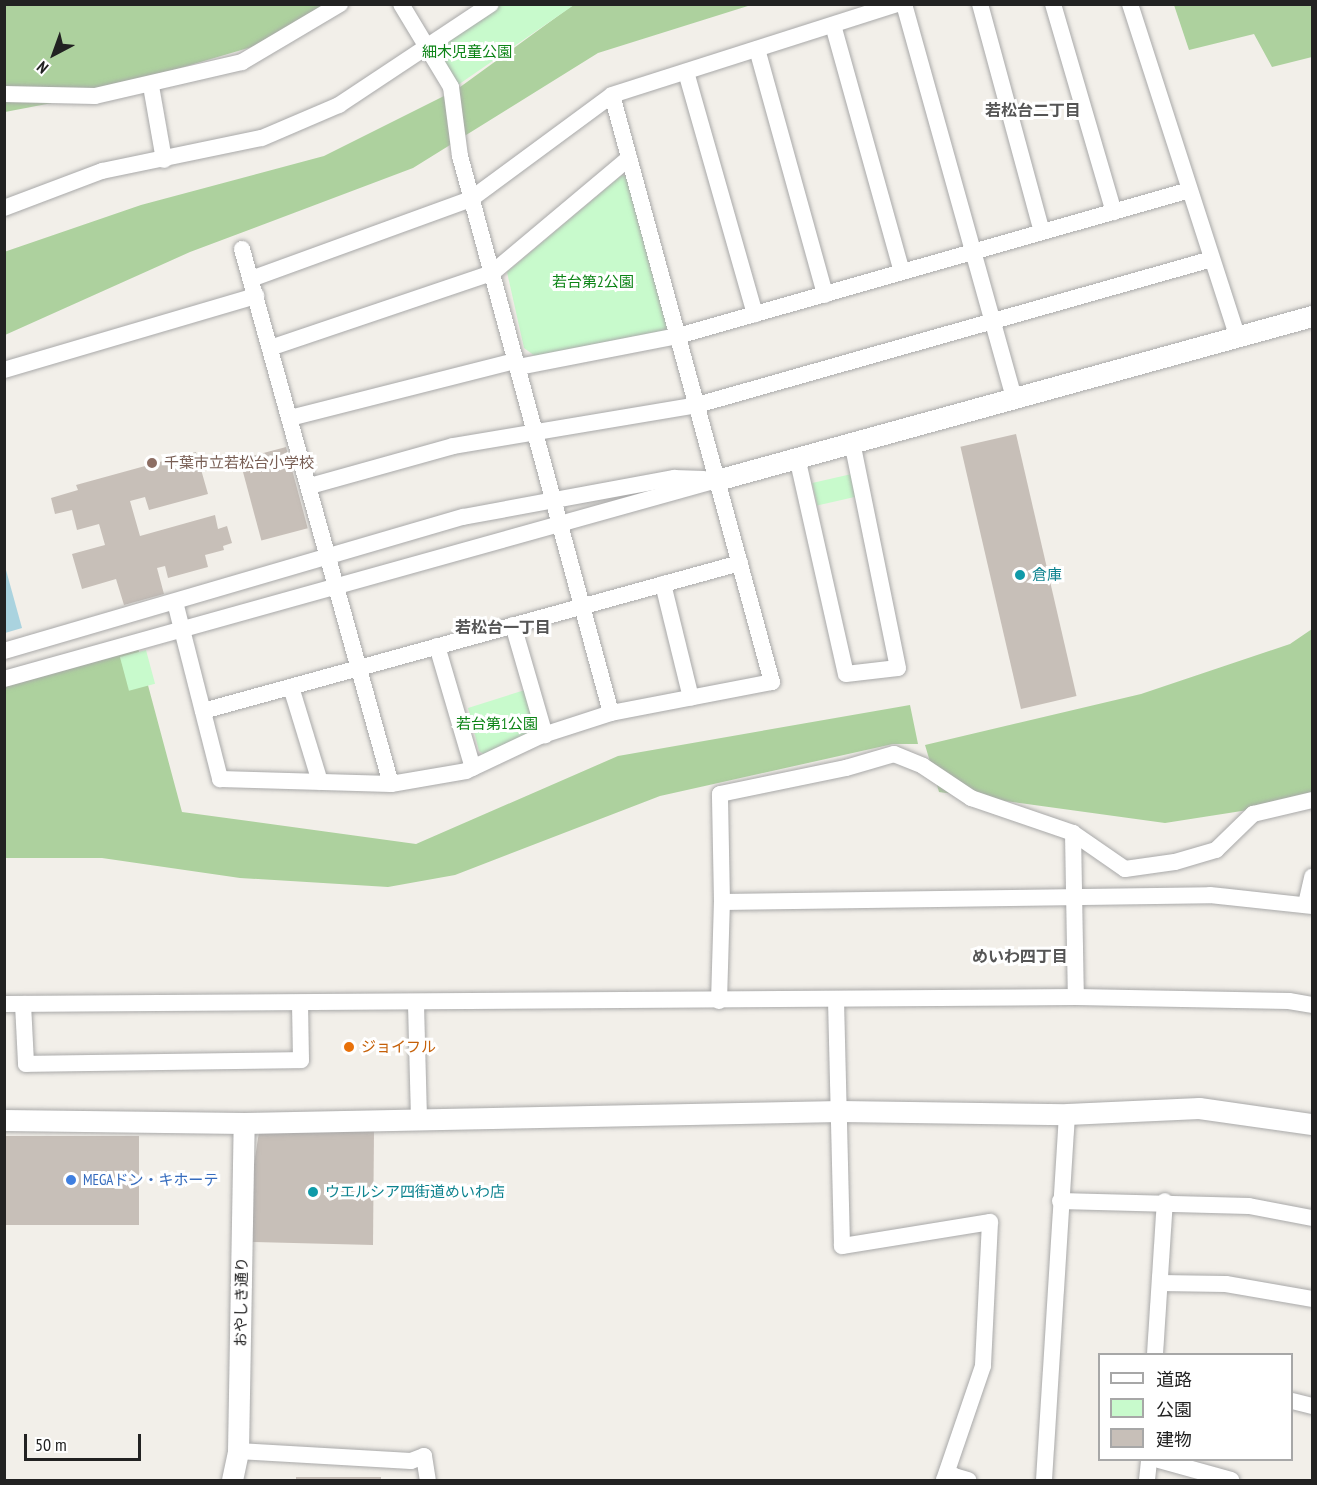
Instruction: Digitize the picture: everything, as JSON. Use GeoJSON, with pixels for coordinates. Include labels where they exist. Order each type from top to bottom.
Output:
{"type":"FeatureCollection","features":[{"type":"Feature","properties":{"kind":"street"},"geometry":{"type":"LineString","coordinates":[[4,94],[95,96],[151,86],[242,62],[340,4]]}},
{"type":"Feature","properties":{"kind":"street"},"geometry":{"type":"LineString","coordinates":[[401,4],[428,44],[451,87],[460,156],[611,713]]}},
{"type":"Feature","properties":{"kind":"street"},"geometry":{"type":"LineString","coordinates":[[4,208],[102,171],[262,138],[339,105],[490,4]]}},
{"type":"Feature","properties":{"kind":"street"},"geometry":{"type":"LineString","coordinates":[[251,279],[471,199],[612,95],[897,4]]}},
{"type":"Feature","properties":{"kind":"street"},"geometry":{"type":"LineString","coordinates":[[904,4],[976,251],[1014,398]]}},
{"type":"Feature","properties":{"kind":"street"},"geometry":{"type":"LineString","coordinates":[[980,4],[1042,232]]}},
{"type":"Feature","properties":{"kind":"street"},"geometry":{"type":"LineString","coordinates":[[1053,4],[1114,212]]}},
{"type":"Feature","properties":{"kind":"street"},"geometry":{"type":"LineString","coordinates":[[1130,4],[1237,336]]}},
{"type":"Feature","properties":{"kind":"street"},"geometry":{"type":"LineString","coordinates":[[833,25],[902,272]]}},
{"type":"Feature","properties":{"kind":"street"},"geometry":{"type":"LineString","coordinates":[[757,49],[825,295]]}},
{"type":"Feature","properties":{"kind":"street"},"geometry":{"type":"LineString","coordinates":[[686,72],[755,314]]}},
{"type":"Feature","properties":{"kind":"street"},"geometry":{"type":"LineString","coordinates":[[151,86],[164,160]]}},
{"type":"Feature","properties":{"kind":"street"},"geometry":{"type":"LineString","coordinates":[[175,602],[220,779],[391,784],[473,768],[545,735],[611,713],[772,682],[612,95]]}},
{"type":"Feature","properties":{"kind":"street"},"geometry":{"type":"LineString","coordinates":[[270,348],[492,273],[629,158]]}},
{"type":"Feature","properties":{"kind":"street"},"geometry":{"type":"LineString","coordinates":[[290,418],[517,364],[678,336],[1190,190]]}},
{"type":"Feature","properties":{"kind":"street"},"geometry":{"type":"LineString","coordinates":[[242,249],[330,557],[391,784]]}},
{"type":"Feature","properties":{"kind":"street"},"geometry":{"type":"LineString","coordinates":[[310,486],[453,446],[697,405],[1212,259]]}},
{"type":"Feature","properties":{"kind":"street"},"geometry":{"type":"LineString","coordinates":[[4,370],[256,296]]}},
{"type":"Feature","properties":{"kind":"street"},"geometry":{"type":"LineString","coordinates":[[4,679],[1312,315]]}},
{"type":"Feature","properties":{"kind":"street"},"geometry":{"type":"LineString","coordinates":[[797,458],[846,674],[898,668],[852,442]]}},
{"type":"Feature","properties":{"kind":"street"},"geometry":{"type":"LineString","coordinates":[[4,651],[463,517],[674,478],[717,480]]}},
{"type":"Feature","properties":{"kind":"street"},"geometry":{"type":"LineString","coordinates":[[203,711],[740,563]]}},
{"type":"Feature","properties":{"kind":"street"},"geometry":{"type":"LineString","coordinates":[[663,584],[691,698]]}},
{"type":"Feature","properties":{"kind":"street"},"geometry":{"type":"LineString","coordinates":[[513,625],[545,735]]}},
{"type":"Feature","properties":{"kind":"street"},"geometry":{"type":"LineString","coordinates":[[437,646],[473,768]]}},
{"type":"Feature","properties":{"kind":"street"},"geometry":{"type":"LineString","coordinates":[[291,687],[321,782]]}},
{"type":"Feature","properties":{"kind":"street"},"geometry":{"type":"LineString","coordinates":[[718,1001],[722,902],[720,794],[846,768],[894,754],[923,766],[971,798],[1072,833],[1125,869],[1145,867],[1216,850],[1253,814],[1312,800]]}},
{"type":"Feature","properties":{"kind":"street"},"geometry":{"type":"LineString","coordinates":[[1072,833],[1071,896],[1076,997]]}},
{"type":"Feature","properties":{"kind":"street"},"geometry":{"type":"LineString","coordinates":[[722,902],[1210,895],[1309,905],[1312,877]]}},
{"type":"Feature","properties":{"kind":"street"},"geometry":{"type":"LineString","coordinates":[[4,1005],[416,1004],[1076,997],[1289,1000],[1312,1005]]}},
{"type":"Feature","properties":{"kind":"street"},"geometry":{"type":"LineString","coordinates":[[836,1000],[842,1246],[990,1221],[983,1366],[944,1480]]}},
{"type":"Feature","properties":{"kind":"street"},"geometry":{"type":"LineString","coordinates":[[23,1005],[26,1065],[301,1060],[300,1004]]}},
{"type":"Feature","properties":{"kind":"street"},"geometry":{"type":"LineString","coordinates":[[416,1004],[419,1117]]}},
{"type":"Feature","properties":{"kind":"street"},"geometry":{"type":"LineString","coordinates":[[4,1120],[244,1123],[419,1117],[840,1111],[1067,1114],[1199,1108],[1312,1124]]}},
{"type":"Feature","properties":{"kind":"street"},"geometry":{"type":"LineString","coordinates":[[1044,1480],[1067,1114]]}},
{"type":"Feature","properties":{"kind":"street","name":"おやしき通り"},"geometry":{"type":"LineString","coordinates":[[232,1480],[238,1451],[244,1123]]}},
{"type":"Feature","properties":{"kind":"street"},"geometry":{"type":"LineString","coordinates":[[1060,1201],[1165,1201],[1249,1206],[1312,1218]]}},
{"type":"Feature","properties":{"kind":"street"},"geometry":{"type":"LineString","coordinates":[[1155,1353],[1165,1201]]}},
{"type":"Feature","properties":{"kind":"street"},"geometry":{"type":"LineString","coordinates":[[1160,1283],[1226,1284],[1312,1299]]}},
{"type":"Feature","properties":{"kind":"street"},"geometry":{"type":"LineString","coordinates":[[1293,1401],[1312,1406]]}},
{"type":"Feature","properties":{"kind":"street"},"geometry":{"type":"LineString","coordinates":[[238,1451],[411,1461],[424,1456],[428,1480]]}},
{"type":"Feature","properties":{"kind":"street"},"geometry":{"type":"LineString","coordinates":[[1147,1480],[1149,1461]]}},
{"type":"Feature","properties":{"kind":"street"},"geometry":{"type":"LineString","coordinates":[[1162,1461],[1231,1480]]}},
{"type":"Feature","properties":{"kind":"street"},"geometry":{"type":"LineString","coordinates":[[944,1480],[954,1476],[968,1480]]}},
{"type":"Feature","properties":{"kind":"green space"},"geometry":{"type":"Polygon","coordinates":[[[5,5],[334,5],[286,37],[78,98],[5,112],[5,5]]]}},
{"type":"Feature","properties":{"kind":"green space","name":"細木児童公園"},"geometry":{"type":"Polygon","coordinates":[[[499,5],[574,5],[455,87],[436,52],[437,44],[499,5]]]}},
{"type":"Feature","properties":{"kind":"green space"},"geometry":{"type":"Polygon","coordinates":[[[573,5],[751,5],[598,53],[413,168],[190,252],[5,335],[4,252],[141,205],[324,156],[456,90],[573,5]]]}},
{"type":"Feature","properties":{"kind":"green space"},"geometry":{"type":"Polygon","coordinates":[[[1174,5],[1312,5],[1312,57],[1272,67],[1254,34],[1189,50],[1174,5]]]}},
{"type":"Feature","properties":{"kind":"green space","name":"若台第2公園"},"geometry":{"type":"Polygon","coordinates":[[[622,175],[632,178],[673,324],[666,333],[535,356],[524,348],[507,272],[622,175]]]}},
{"type":"Feature","properties":{"kind":"green space"},"geometry":{"type":"Polygon","coordinates":[[[856,473],[861,495],[817,506],[812,483],[856,473]]]}},
{"type":"Feature","properties":{"kind":"green space"},"geometry":{"type":"Polygon","coordinates":[[[1312,629],[1312,800],[1165,823],[939,792],[925,745],[1141,694],[1290,644],[1312,629]]]}},
{"type":"Feature","properties":{"kind":"green space"},"geometry":{"type":"Polygon","coordinates":[[[138,648],[182,812],[416,844],[618,756],[910,705],[918,744],[893,744],[660,796],[455,875],[388,887],[240,878],[102,858],[5,858],[5,684],[138,648]]]}},
{"type":"Feature","properties":{"kind":"green space"},"geometry":{"type":"Polygon","coordinates":[[[146,650],[155,684],[129,691],[120,657],[146,650]]]}},
{"type":"Feature","properties":{"kind":"green space","name":"若台第1公園"},"geometry":{"type":"Polygon","coordinates":[[[528,689],[539,725],[534,735],[485,755],[479,751],[468,708],[528,689]]]}},
{"type":"Feature","properties":{"kind":"water"},"geometry":{"type":"Polygon","coordinates":[[[6,570],[22,628],[5,633],[4,571],[6,570]]]}},
{"type":"Feature","properties":{"kind":"building","name":"倉庫"},"geometry":{"type":"Polygon","coordinates":[[[1016,434],[1077,696],[1021,709],[960,447],[1016,434]]]}},
{"type":"Feature","properties":{"kind":"building"},"geometry":{"type":"Polygon","coordinates":[[[286,447],[308,528],[261,541],[240,459],[286,447]]]}},
{"type":"Feature","properties":{"kind":"building"},"geometry":{"type":"Polygon","coordinates":[[[196,452],[208,494],[149,510],[145,497],[130,501],[140,536],[215,515],[218,529],[227,526],[232,543],[223,546],[224,550],[205,555],[208,567],[168,578],[165,566],[157,568],[164,594],[124,605],[116,579],[82,589],[72,554],[105,545],[99,524],[77,530],[72,510],[55,514],[51,498],[78,490],[76,485],[196,452]]]}},
{"type":"Feature","properties":{"kind":"building","name":"ウエルシア四街道めいわ店"},"geometry":{"type":"Polygon","coordinates":[[[374,1129],[373,1245],[252,1242],[251,1184],[259,1132],[374,1129]]]}},
{"type":"Feature","properties":{"kind":"building","name":"MEGAドン・キホーテ"},"geometry":{"type":"Polygon","coordinates":[[[4,1136],[139,1136],[139,1225],[4,1225],[4,1136]]]}},
{"type":"Feature","properties":{"kind":"building"},"geometry":{"type":"Polygon","coordinates":[[[296,1477],[381,1477],[381,1480],[296,1480],[296,1477]]]}},
{"type":"Feature","properties":{"kind":"place","name":"千葉市立若松台小学校"},"geometry":{"type":"Point","coordinates":[152,463]}},
{"type":"Feature","properties":{"kind":"place","name":"倉庫"},"geometry":{"type":"Point","coordinates":[1020,575]}},
{"type":"Feature","properties":{"kind":"place","name":"ジョイフル"},"geometry":{"type":"Point","coordinates":[349,1047]}},
{"type":"Feature","properties":{"kind":"place","name":"MEGAドン・キホーテ"},"geometry":{"type":"Point","coordinates":[71,1180]}},
{"type":"Feature","properties":{"kind":"place","name":"ウエルシア四街道めいわ店"},"geometry":{"type":"Point","coordinates":[313,1192]}},
{"type":"Feature","properties":{"kind":"district","name":"若松台二丁目"},"geometry":{"type":"Point","coordinates":[1033,110]}},
{"type":"Feature","properties":{"kind":"district","name":"若松台一丁目"},"geometry":{"type":"Point","coordinates":[503,627]}},
{"type":"Feature","properties":{"kind":"district","name":"めいわ四丁目"},"geometry":{"type":"Point","coordinates":[1020,956]}}]}
